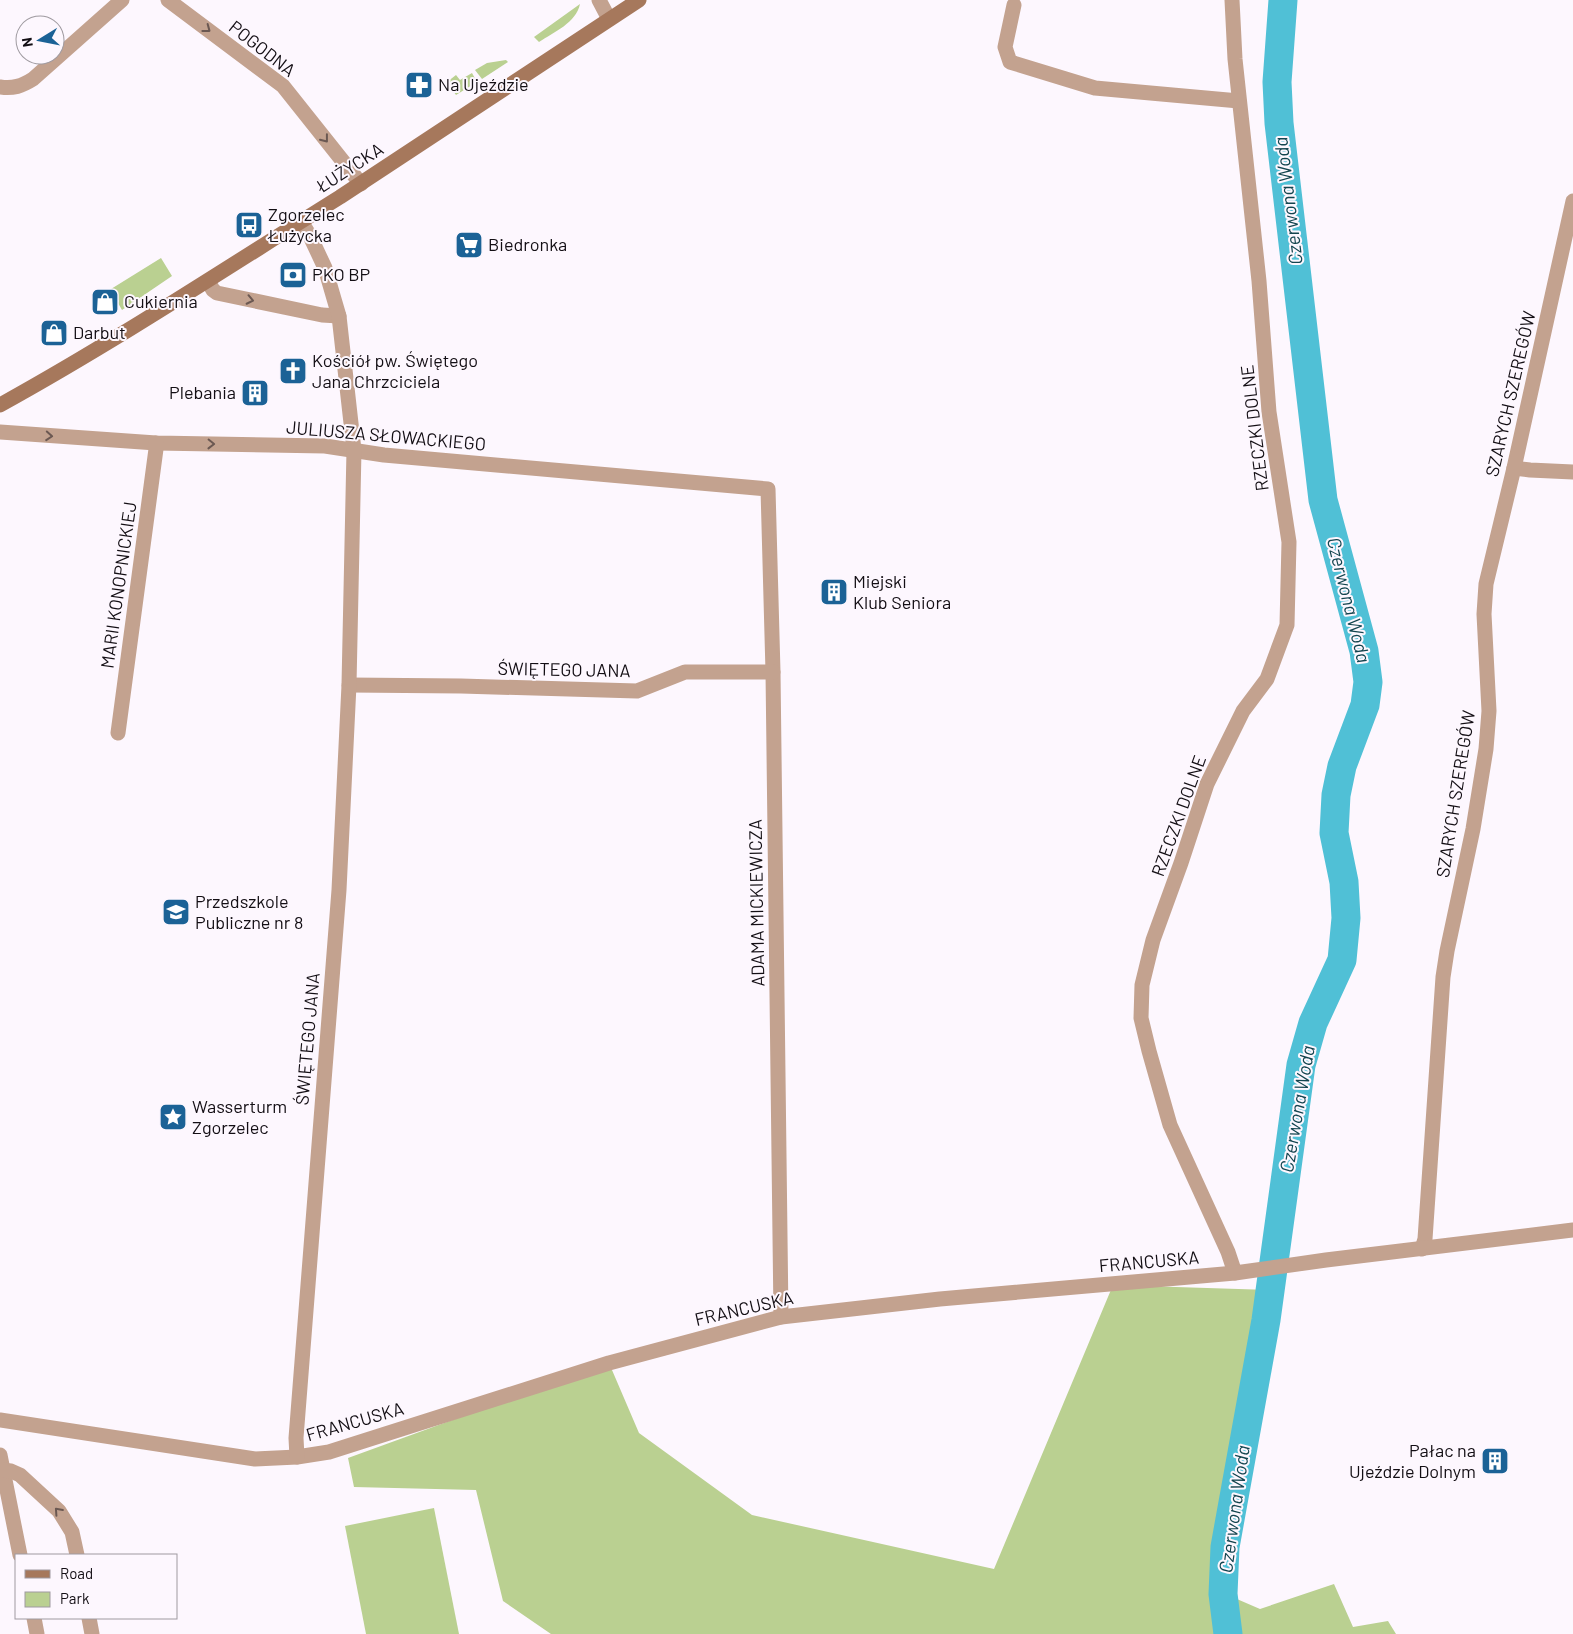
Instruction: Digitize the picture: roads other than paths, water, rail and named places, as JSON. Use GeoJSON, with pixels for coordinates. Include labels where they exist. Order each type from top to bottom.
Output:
{"type":"FeatureCollection","features":[{"type":"Feature","properties":{"kind":"main road","name":"ŁUŻYCKA"},"geometry":{"type":"LineString","coordinates":[[0,405],[208,281],[301,220],[361,184],[639,0]]}},
{"type":"Feature","properties":{"kind":"street"},"geometry":{"type":"LineString","coordinates":[[0,87],[14,88],[32,79],[122,0]]}},
{"type":"Feature","properties":{"kind":"street","name":"POGODNA"},"geometry":{"type":"LineString","coordinates":[[168,0],[283,86],[361,184]]}},
{"type":"Feature","properties":{"kind":"street"},"geometry":{"type":"LineString","coordinates":[[599,0],[609,19]]}},
{"type":"Feature","properties":{"kind":"street","name":"RZECZKI DOLNE"},"geometry":{"type":"LineString","coordinates":[[1232,0],[1240,101],[1259,280],[1269,412],[1289,542],[1287,625],[1267,679],[1243,711],[1207,784],[1153,940],[1142,985],[1142,1018],[1149,1051],[1170,1124],[1228,1252],[1235,1273]]}},
{"type":"Feature","properties":{"kind":"street"},"geometry":{"type":"LineString","coordinates":[[1014,5],[1005,47],[1010,62],[1095,88],[1240,101]]}},
{"type":"Feature","properties":{"kind":"street","name":"SZARYCH SZEREGÓW"},"geometry":{"type":"LineString","coordinates":[[1422,1249],[1426,1229],[1443,977],[1473,829],[1489,711],[1484,614],[1486,584],[1514,468],[1573,201]]}},
{"type":"Feature","properties":{"kind":"street","name":"ŚWIĘTEGO JANA"},"geometry":{"type":"LineString","coordinates":[[297,1457],[296,1438],[339,890],[349,684],[354,450],[339,316],[325,268],[301,220]]}},
{"type":"Feature","properties":{"kind":"street"},"geometry":{"type":"LineString","coordinates":[[208,281],[213,290],[218,293],[322,315],[339,316]]}},
{"type":"Feature","properties":{"kind":"street","name":"JULIUSZA SŁOWACKIEGO"},"geometry":{"type":"LineString","coordinates":[[0,432],[156,443],[325,446],[384,455],[768,489]]}},
{"type":"Feature","properties":{"kind":"street","name":"MARII KONOPNICKIEJ"},"geometry":{"type":"LineString","coordinates":[[118,733],[156,443]]}},
{"type":"Feature","properties":{"kind":"street"},"geometry":{"type":"LineString","coordinates":[[1514,468],[1573,472]]}},
{"type":"Feature","properties":{"kind":"street","name":"ADAMA MICKIEWICZA"},"geometry":{"type":"LineString","coordinates":[[768,489],[774,672],[781,1317]]}},
{"type":"Feature","properties":{"kind":"street","name":"ŚWIĘTEGO JANA"},"geometry":{"type":"LineString","coordinates":[[349,684],[637,691],[685,672],[774,672]]}},
{"type":"Feature","properties":{"kind":"street","name":"FRANCUSKA"},"geometry":{"type":"LineString","coordinates":[[0,1420],[255,1459],[297,1457],[329,1452],[609,1363],[781,1317],[940,1299],[1235,1273],[1573,1230]]}},
{"type":"Feature","properties":{"kind":"street"},"geometry":{"type":"LineString","coordinates":[[1,1463],[20,1554]]}},
{"type":"Feature","properties":{"kind":"street"},"geometry":{"type":"LineString","coordinates":[[1,1463],[20,1475],[59,1511],[67,1521],[72,1532],[77,1554]]}},
{"type":"Feature","properties":{"kind":"street"},"geometry":{"type":"LineString","coordinates":[[34,1619],[37,1634]]}},
{"type":"Feature","properties":{"kind":"street"},"geometry":{"type":"LineString","coordinates":[[89,1619],[92,1634]]}},
{"type":"Feature","properties":{"kind":"waterway","name":"Czerwona Woda"},"geometry":{"type":"LineString","coordinates":[[1228,1634],[1223,1594],[1225,1547],[1266,1320],[1301,1065],[1313,1023],[1342,960],[1346,918],[1344,882],[1334,833],[1336,795],[1342,766],[1365,705],[1368,682],[1364,651],[1323,500],[1279,123],[1277,82],[1283,0]]}},
{"type":"Feature","properties":{"kind":"place","name":"Na Ujeździe"},"geometry":{"type":"Point","coordinates":[419,85]}},
{"type":"Feature","properties":{"kind":"place","name":"Zgorzelec Łużycka"},"geometry":{"type":"Point","coordinates":[249,225]}},
{"type":"Feature","properties":{"kind":"place","name":"Biedronka"},"geometry":{"type":"Point","coordinates":[469,245]}},
{"type":"Feature","properties":{"kind":"place","name":"PKO BP"},"geometry":{"type":"Point","coordinates":[293,275]}},
{"type":"Feature","properties":{"kind":"place","name":"Cukiernia"},"geometry":{"type":"Point","coordinates":[105,302]}},
{"type":"Feature","properties":{"kind":"place","name":"Darbut"},"geometry":{"type":"Point","coordinates":[54,333]}},
{"type":"Feature","properties":{"kind":"place","name":"Kościół pw. Świętego Jana Chrzciciela"},"geometry":{"type":"Point","coordinates":[293,371]}},
{"type":"Feature","properties":{"kind":"place","name":"Plebania"},"geometry":{"type":"Point","coordinates":[255,393]}},
{"type":"Feature","properties":{"kind":"place","name":"Miejski Klub Seniora"},"geometry":{"type":"Point","coordinates":[834,592]}},
{"type":"Feature","properties":{"kind":"place","name":"Przedszkole Publiczne nr 8"},"geometry":{"type":"Point","coordinates":[176,912]}},
{"type":"Feature","properties":{"kind":"place","name":"Wasserturm Zgorzelec"},"geometry":{"type":"Point","coordinates":[173,1117]}},
{"type":"Feature","properties":{"kind":"place","name":"Pałac na Ujeździe Dolnym"},"geometry":{"type":"Point","coordinates":[1495,1461]}}]}
